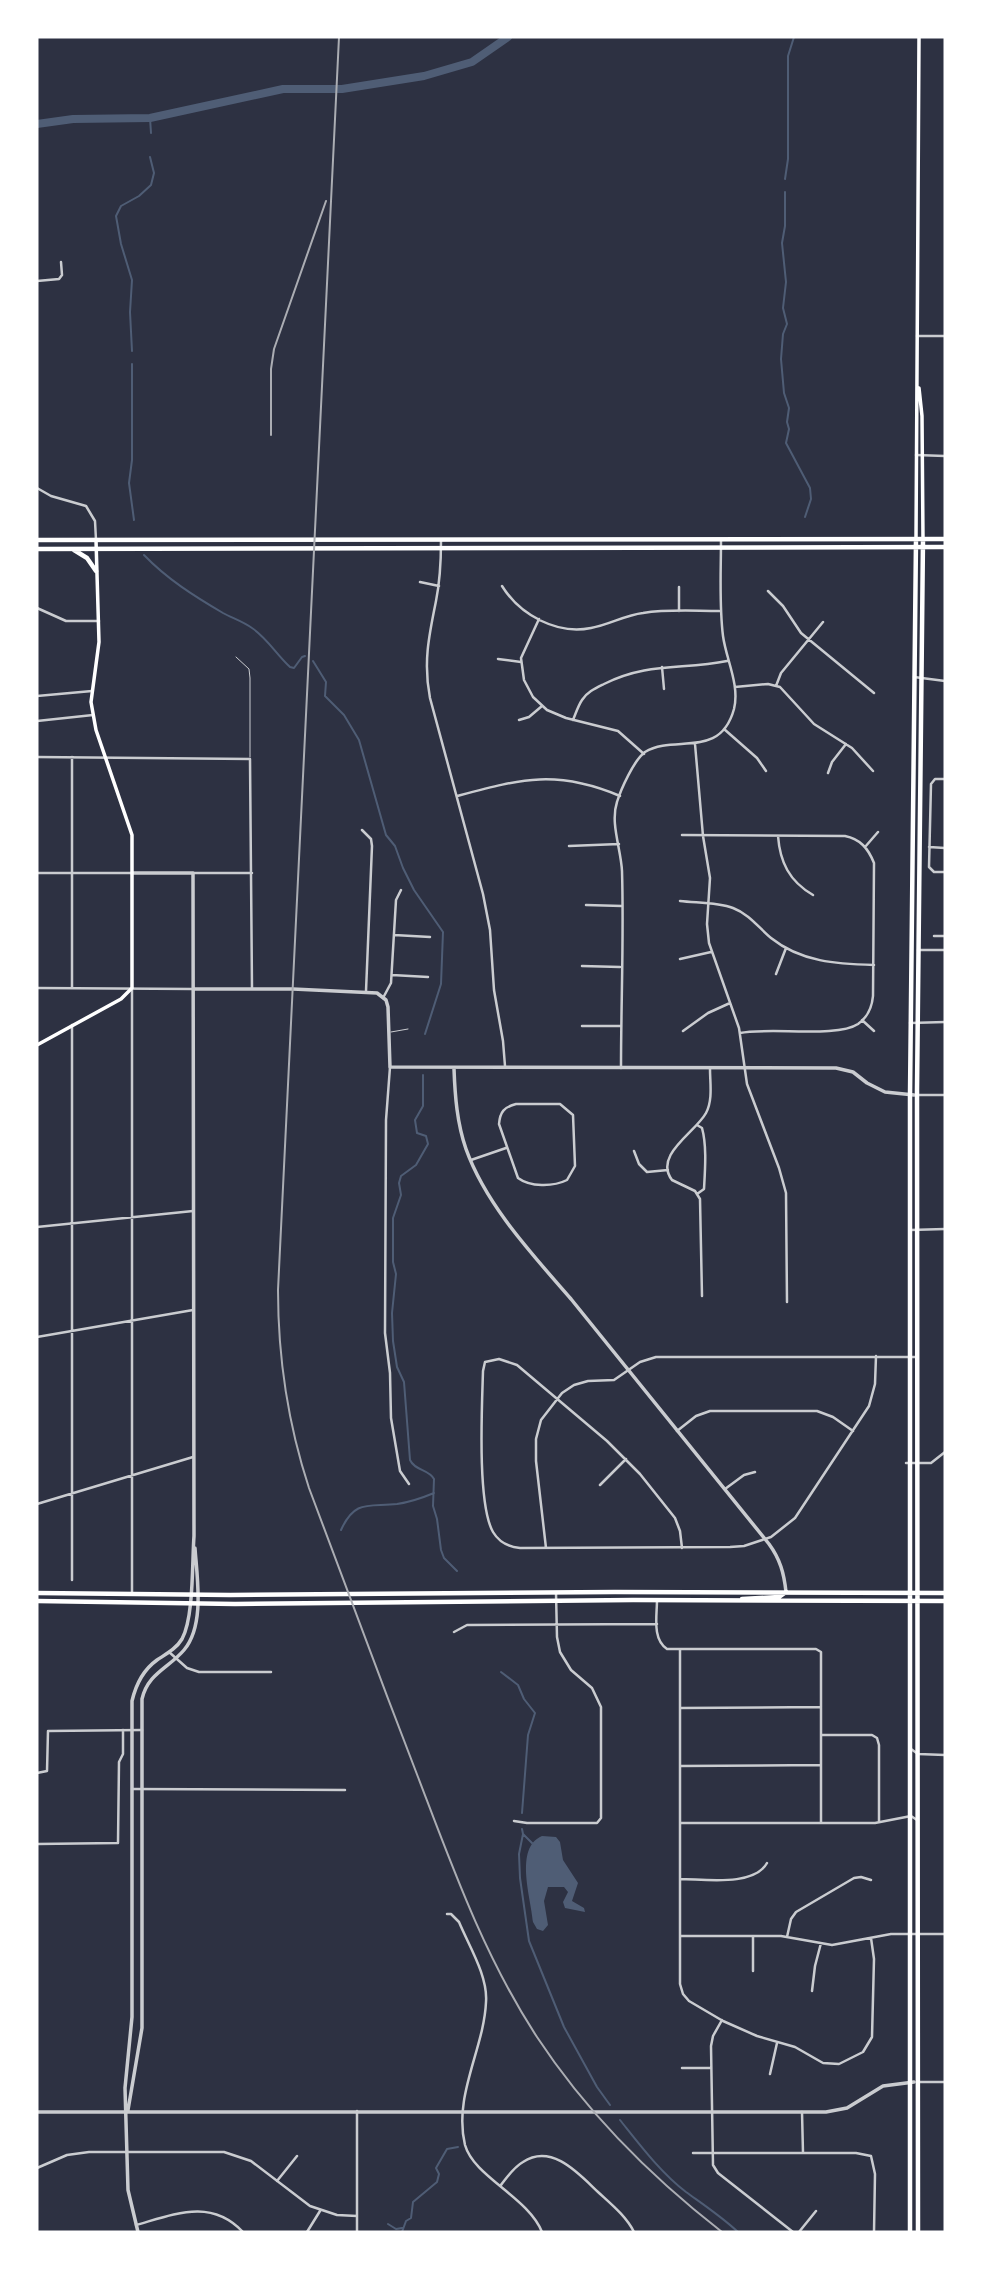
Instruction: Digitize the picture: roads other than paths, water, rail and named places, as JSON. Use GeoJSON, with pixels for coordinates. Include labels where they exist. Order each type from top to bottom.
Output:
{"type":"FeatureCollection","features":[{"type":"Feature","properties":{"kind":"main road"},"geometry":{"type":"LineString","coordinates":[[914,1934],[918,1821],[918,1357],[914,1095],[910,1023],[918,379],[919,37]]}},
{"type":"Feature","properties":{"kind":"main road"},"geometry":{"type":"LineString","coordinates":[[911,2232],[914,1934],[908,1463],[923,547],[922,416],[918,379]]}},
{"type":"Feature","properties":{"kind":"main road"},"geometry":{"type":"LineString","coordinates":[[37,540],[945,539]]}},
{"type":"Feature","properties":{"kind":"main road"},"geometry":{"type":"LineString","coordinates":[[37,1045],[121,999],[132,988],[131,829],[93,715],[92,691],[99,651],[96,540]]}},
{"type":"Feature","properties":{"kind":"main road"},"geometry":{"type":"LineString","coordinates":[[37,549],[945,547]]}},
{"type":"Feature","properties":{"kind":"main road"},"geometry":{"type":"LineString","coordinates":[[70,549],[87,558],[96,571]]}},
{"type":"Feature","properties":{"kind":"main road"},"geometry":{"type":"LineString","coordinates":[[37,1592],[945,1593]]}},
{"type":"Feature","properties":{"kind":"main road"},"geometry":{"type":"LineString","coordinates":[[738,1600],[747,1597],[779,1597],[786,1592]]}},
{"type":"Feature","properties":{"kind":"main road"},"geometry":{"type":"LineString","coordinates":[[37,1601],[945,1601]]}},
{"type":"Feature","properties":{"kind":"main road"},"geometry":{"type":"LineString","coordinates":[[914,2082],[918,2232]]}},
{"type":"Feature","properties":{"kind":"street"},"geometry":{"type":"LineString","coordinates":[[37,281],[56,281],[60,278],[61,262]]}},
{"type":"Feature","properties":{"kind":"street"},"geometry":{"type":"LineString","coordinates":[[917,336],[945,336]]}},
{"type":"Feature","properties":{"kind":"street"},"geometry":{"type":"LineString","coordinates":[[916,455],[945,456]]}},
{"type":"Feature","properties":{"kind":"street"},"geometry":{"type":"LineString","coordinates":[[37,488],[51,496],[86,506],[95,521],[96,540]]}},
{"type":"Feature","properties":{"kind":"street"},"geometry":{"type":"LineString","coordinates":[[621,1068],[622,906],[615,814],[633,764],[644,754],[657,748],[695,744],[711,738],[723,728],[734,709],[735,687],[727,661],[721,611],[721,540]]}},
{"type":"Feature","properties":{"kind":"street"},"geometry":{"type":"LineString","coordinates":[[442,541],[439,586],[427,640],[426,676],[488,917],[494,990],[505,1068]]}},
{"type":"Feature","properties":{"kind":"street"},"geometry":{"type":"LineString","coordinates":[[421,582],[439,586]]}},
{"type":"Feature","properties":{"kind":"street"},"geometry":{"type":"LineString","coordinates":[[502,586],[517,605],[539,619],[559,627],[581,629],[640,613],[721,611]]}},
{"type":"Feature","properties":{"kind":"street"},"geometry":{"type":"LineString","coordinates":[[679,587],[679,611]]}},
{"type":"Feature","properties":{"kind":"street"},"geometry":{"type":"LineString","coordinates":[[768,592],[783,606],[796,628],[874,693]]}},
{"type":"Feature","properties":{"kind":"street"},"geometry":{"type":"LineString","coordinates":[[37,608],[66,621],[99,621]]}},
{"type":"Feature","properties":{"kind":"street"},"geometry":{"type":"LineString","coordinates":[[539,619],[523,650],[521,663],[526,686],[542,706],[573,720],[618,732],[644,754]]}},
{"type":"Feature","properties":{"kind":"street"},"geometry":{"type":"LineString","coordinates":[[776,686],[781,673],[823,622]]}},
{"type":"Feature","properties":{"kind":"street"},"geometry":{"type":"LineString","coordinates":[[498,659],[521,663]]}},
{"type":"Feature","properties":{"kind":"street"},"geometry":{"type":"LineString","coordinates":[[573,720],[581,701],[592,691],[629,674],[662,667],[707,665],[727,661]]}},
{"type":"Feature","properties":{"kind":"street"},"geometry":{"type":"LineString","coordinates":[[662,667],[664,688]]}},
{"type":"Feature","properties":{"kind":"street"},"geometry":{"type":"LineString","coordinates":[[914,677],[945,681]]}},
{"type":"Feature","properties":{"kind":"street"},"geometry":{"type":"LineString","coordinates":[[735,687],[768,684],[787,692],[814,724],[846,744],[873,771]]}},
{"type":"Feature","properties":{"kind":"street"},"geometry":{"type":"LineString","coordinates":[[37,695],[92,691]]}},
{"type":"Feature","properties":{"kind":"street"},"geometry":{"type":"LineString","coordinates":[[519,720],[530,717],[542,706]]}},
{"type":"Feature","properties":{"kind":"street"},"geometry":{"type":"LineString","coordinates":[[37,721],[93,715]]}},
{"type":"Feature","properties":{"kind":"street"},"geometry":{"type":"LineString","coordinates":[[723,728],[757,758],[765,771]]}},
{"type":"Feature","properties":{"kind":"street"},"geometry":{"type":"LineString","coordinates":[[695,744],[703,836],[710,878],[708,931],[711,952],[740,1033],[743,1068],[786,1192],[788,1302]]}},
{"type":"Feature","properties":{"kind":"street"},"geometry":{"type":"LineString","coordinates":[[828,773],[832,762],[846,744]]}},
{"type":"Feature","properties":{"kind":"street"},"geometry":{"type":"LineString","coordinates":[[72,757],[72,988]]}},
{"type":"Feature","properties":{"kind":"street"},"geometry":{"type":"LineString","coordinates":[[37,758],[250,759],[252,989]]}},
{"type":"Feature","properties":{"kind":"street"},"geometry":{"type":"LineString","coordinates":[[457,796],[520,780],[544,778],[583,782],[620,796]]}},
{"type":"Feature","properties":{"kind":"street"},"geometry":{"type":"LineString","coordinates":[[945,779],[935,779],[931,784],[929,847],[930,869],[934,872],[945,872]]}},
{"type":"Feature","properties":{"kind":"street"},"geometry":{"type":"LineString","coordinates":[[362,830],[371,839],[372,846],[366,991]]}},
{"type":"Feature","properties":{"kind":"street"},"geometry":{"type":"LineString","coordinates":[[865,847],[878,832]]}},
{"type":"Feature","properties":{"kind":"street"},"geometry":{"type":"LineString","coordinates":[[682,835],[845,836],[856,839],[872,857],[872,1002],[862,1020],[842,1030],[766,1030],[740,1033]]}},
{"type":"Feature","properties":{"kind":"street"},"geometry":{"type":"LineString","coordinates":[[778,836],[780,855],[787,872],[798,885],[813,895]]}},
{"type":"Feature","properties":{"kind":"street"},"geometry":{"type":"LineString","coordinates":[[569,846],[619,844]]}},
{"type":"Feature","properties":{"kind":"street"},"geometry":{"type":"LineString","coordinates":[[929,847],[945,848]]}},
{"type":"Feature","properties":{"kind":"street"},"geometry":{"type":"LineString","coordinates":[[37,873],[252,873]]}},
{"type":"Feature","properties":{"kind":"street"},"geometry":{"type":"LineString","coordinates":[[127,2111],[142,2028],[142,1699],[153,1675],[186,1648],[191,1638],[197,1603],[193,1457],[193,873]]}},
{"type":"Feature","properties":{"kind":"street"},"geometry":{"type":"LineString","coordinates":[[383,998],[390,988],[396,900],[401,890]]}},
{"type":"Feature","properties":{"kind":"street"},"geometry":{"type":"LineString","coordinates":[[680,901],[740,911],[786,948],[825,962],[874,965]]}},
{"type":"Feature","properties":{"kind":"street"},"geometry":{"type":"LineString","coordinates":[[586,905],[622,906]]}},
{"type":"Feature","properties":{"kind":"street"},"geometry":{"type":"LineString","coordinates":[[394,935],[430,937]]}},
{"type":"Feature","properties":{"kind":"street"},"geometry":{"type":"LineString","coordinates":[[934,936],[945,936]]}},
{"type":"Feature","properties":{"kind":"street"},"geometry":{"type":"LineString","coordinates":[[776,974],[786,948]]}},
{"type":"Feature","properties":{"kind":"street"},"geometry":{"type":"LineString","coordinates":[[918,950],[945,950]]}},
{"type":"Feature","properties":{"kind":"street"},"geometry":{"type":"LineString","coordinates":[[680,959],[711,952]]}},
{"type":"Feature","properties":{"kind":"street"},"geometry":{"type":"LineString","coordinates":[[582,966],[621,967]]}},
{"type":"Feature","properties":{"kind":"street"},"geometry":{"type":"LineString","coordinates":[[392,975],[428,977]]}},
{"type":"Feature","properties":{"kind":"street"},"geometry":{"type":"LineString","coordinates":[[37,988],[366,991],[377,993],[383,998],[388,1007],[390,1067],[386,1120],[385,1333],[390,1373],[391,1419],[400,1471],[409,1483]]}},
{"type":"Feature","properties":{"kind":"street"},"geometry":{"type":"LineString","coordinates":[[132,988],[132,1593]]}},
{"type":"Feature","properties":{"kind":"street"},"geometry":{"type":"LineString","coordinates":[[683,1031],[708,1013],[730,1003]]}},
{"type":"Feature","properties":{"kind":"street"},"geometry":{"type":"LineString","coordinates":[[862,1020],[874,1031]]}},
{"type":"Feature","properties":{"kind":"street"},"geometry":{"type":"LineString","coordinates":[[910,1023],[945,1022]]}},
{"type":"Feature","properties":{"kind":"street"},"geometry":{"type":"LineString","coordinates":[[72,1025],[72,1580]]}},
{"type":"Feature","properties":{"kind":"street"},"geometry":{"type":"LineString","coordinates":[[582,1026],[621,1026]]}},
{"type":"Feature","properties":{"kind":"street"},"geometry":{"type":"LineString","coordinates":[[390,1067],[836,1068],[853,1072],[885,1092],[945,1095]]}},
{"type":"Feature","properties":{"kind":"street"},"geometry":{"type":"LineString","coordinates":[[702,1296],[701,1207],[697,1194],[675,1182],[669,1176],[668,1170],[671,1154],[707,1112],[710,1068]]}},
{"type":"Feature","properties":{"kind":"street"},"geometry":{"type":"LineString","coordinates":[[454,1069],[455,1100],[460,1126],[471,1160],[491,1199],[765,1539],[779,1558],[786,1592]]}},
{"type":"Feature","properties":{"kind":"street"},"geometry":{"type":"LineString","coordinates":[[558,1104],[573,1115],[575,1166],[570,1178],[562,1183],[530,1184],[521,1181],[515,1174],[506,1148],[499,1116],[503,1109],[512,1105],[558,1104]]}},
{"type":"Feature","properties":{"kind":"street"},"geometry":{"type":"LineString","coordinates":[[697,1125],[702,1128],[704,1134],[704,1189],[697,1194]]}},
{"type":"Feature","properties":{"kind":"street"},"geometry":{"type":"LineString","coordinates":[[471,1160],[506,1148]]}},
{"type":"Feature","properties":{"kind":"street"},"geometry":{"type":"LineString","coordinates":[[634,1151],[639,1164],[647,1172],[668,1170]]}},
{"type":"Feature","properties":{"kind":"street"},"geometry":{"type":"LineString","coordinates":[[37,1227],[193,1211]]}},
{"type":"Feature","properties":{"kind":"street"},"geometry":{"type":"LineString","coordinates":[[910,1230],[945,1229]]}},
{"type":"Feature","properties":{"kind":"street"},"geometry":{"type":"LineString","coordinates":[[37,1337],[193,1310]]}},
{"type":"Feature","properties":{"kind":"street"},"geometry":{"type":"LineString","coordinates":[[682,1548],[675,1518],[626,1459],[517,1365],[499,1359],[488,1360],[484,1364],[483,1476],[489,1522],[498,1539],[515,1548],[682,1548],[737,1547],[778,1533],[795,1518],[872,1399],[876,1356]]}},
{"type":"Feature","properties":{"kind":"street"},"geometry":{"type":"LineString","coordinates":[[546,1548],[536,1439],[541,1420],[557,1398],[577,1383],[608,1381],[640,1362],[656,1357],[918,1357]]}},
{"type":"Feature","properties":{"kind":"street"},"geometry":{"type":"LineString","coordinates":[[677,1431],[695,1416],[710,1411],[809,1410],[833,1417],[853,1431]]}},
{"type":"Feature","properties":{"kind":"street"},"geometry":{"type":"LineString","coordinates":[[908,1463],[935,1462],[945,1452]]}},
{"type":"Feature","properties":{"kind":"street"},"geometry":{"type":"LineString","coordinates":[[37,1504],[193,1457]]}},
{"type":"Feature","properties":{"kind":"street"},"geometry":{"type":"LineString","coordinates":[[600,1485],[626,1459]]}},
{"type":"Feature","properties":{"kind":"street"},"geometry":{"type":"LineString","coordinates":[[724,1490],[744,1475],[755,1472]]}},
{"type":"Feature","properties":{"kind":"street"},"geometry":{"type":"LineString","coordinates":[[138,2232],[128,2190],[125,2078],[132,2017],[132,1701],[139,1680],[149,1666],[169,1652],[185,1632],[194,1536]]}},
{"type":"Feature","properties":{"kind":"street"},"geometry":{"type":"LineString","coordinates":[[514,1821],[600,1822],[601,1707],[592,1688],[571,1670],[562,1658],[558,1645],[556,1592]]}},
{"type":"Feature","properties":{"kind":"street"},"geometry":{"type":"LineString","coordinates":[[657,1600],[657,1638],[660,1644],[670,1650],[819,1650],[822,1707],[821,1823]]}},
{"type":"Feature","properties":{"kind":"street"},"geometry":{"type":"LineString","coordinates":[[454,1632],[467,1625],[657,1624]]}},
{"type":"Feature","properties":{"kind":"street"},"geometry":{"type":"LineString","coordinates":[[680,1650],[680,1984],[683,1994],[689,2001],[722,2020],[757,2036],[794,2047],[823,2063],[835,2065],[858,2055],[866,2048],[872,2036],[874,1970],[871,1938]]}},
{"type":"Feature","properties":{"kind":"street"},"geometry":{"type":"LineString","coordinates":[[169,1652],[187,1668],[199,1672],[271,1672]]}},
{"type":"Feature","properties":{"kind":"street"},"geometry":{"type":"LineString","coordinates":[[680,1708],[822,1707]]}},
{"type":"Feature","properties":{"kind":"street"},"geometry":{"type":"LineString","coordinates":[[37,1844],[118,1843],[119,1762],[123,1754],[123,1730]]}},
{"type":"Feature","properties":{"kind":"street"},"geometry":{"type":"LineString","coordinates":[[37,1773],[47,1772],[48,1731],[142,1730]]}},
{"type":"Feature","properties":{"kind":"street"},"geometry":{"type":"LineString","coordinates":[[822,1735],[875,1737],[879,1745],[879,1822]]}},
{"type":"Feature","properties":{"kind":"street"},"geometry":{"type":"LineString","coordinates":[[911,1749],[918,1754],[945,1755]]}},
{"type":"Feature","properties":{"kind":"street"},"geometry":{"type":"LineString","coordinates":[[680,1766],[821,1765]]}},
{"type":"Feature","properties":{"kind":"street"},"geometry":{"type":"LineString","coordinates":[[132,1789],[345,1790]]}},
{"type":"Feature","properties":{"kind":"street"},"geometry":{"type":"LineString","coordinates":[[680,1823],[879,1822],[911,1816],[918,1821]]}},
{"type":"Feature","properties":{"kind":"street"},"geometry":{"type":"LineString","coordinates":[[680,1879],[743,1879],[759,1873],[766,1863]]}},
{"type":"Feature","properties":{"kind":"street"},"geometry":{"type":"LineString","coordinates":[[788,1937],[791,1919],[796,1912],[854,1878],[871,1880]]}},
{"type":"Feature","properties":{"kind":"street"},"geometry":{"type":"LineString","coordinates":[[447,1914],[451,1914],[459,1922],[483,1980],[486,1994],[485,2010],[465,2091],[464,2139],[468,2153],[530,2212],[542,2232]]}},
{"type":"Feature","properties":{"kind":"street"},"geometry":{"type":"LineString","coordinates":[[680,1936],[788,1937],[836,1945],[871,1938],[945,1934]]}},
{"type":"Feature","properties":{"kind":"street"},"geometry":{"type":"LineString","coordinates":[[753,1936],[753,1971]]}},
{"type":"Feature","properties":{"kind":"street"},"geometry":{"type":"LineString","coordinates":[[813,1991],[815,1966],[821,1943]]}},
{"type":"Feature","properties":{"kind":"street"},"geometry":{"type":"LineString","coordinates":[[722,2020],[712,2043],[713,2165],[718,2173],[793,2232]]}},
{"type":"Feature","properties":{"kind":"street"},"geometry":{"type":"LineString","coordinates":[[770,2074],[777,2042]]}},
{"type":"Feature","properties":{"kind":"street"},"geometry":{"type":"LineString","coordinates":[[682,2068],[711,2068]]}},
{"type":"Feature","properties":{"kind":"street"},"geometry":{"type":"LineString","coordinates":[[37,2112],[802,2112],[841,2110],[883,2086],[945,2082]]}},
{"type":"Feature","properties":{"kind":"street"},"geometry":{"type":"LineString","coordinates":[[357,2111],[357,2232]]}},
{"type":"Feature","properties":{"kind":"street"},"geometry":{"type":"LineString","coordinates":[[802,2112],[803,2153]]}},
{"type":"Feature","properties":{"kind":"street"},"geometry":{"type":"LineString","coordinates":[[693,2153],[856,2152],[871,2156],[875,2174],[874,2232]]}},
{"type":"Feature","properties":{"kind":"street"},"geometry":{"type":"LineString","coordinates":[[37,2168],[76,2153],[230,2153],[251,2161],[305,2202],[320,2210],[337,2215],[357,2216]]}},
{"type":"Feature","properties":{"kind":"street"},"geometry":{"type":"LineString","coordinates":[[278,2181],[297,2156]]}},
{"type":"Feature","properties":{"kind":"street"},"geometry":{"type":"LineString","coordinates":[[500,2185],[526,2160],[539,2157],[557,2159],[597,2191],[624,2217],[634,2232]]}},
{"type":"Feature","properties":{"kind":"street"},"geometry":{"type":"LineString","coordinates":[[307,2232],[320,2210]]}},
{"type":"Feature","properties":{"kind":"street"},"geometry":{"type":"LineString","coordinates":[[136,2225],[200,2211],[224,2217],[243,2232]]}},
{"type":"Feature","properties":{"kind":"street"},"geometry":{"type":"LineString","coordinates":[[799,2232],[816,2211]]}},
{"type":"Feature","properties":{"kind":"lane"},"geometry":{"type":"LineString","coordinates":[[236,657],[249,669],[250,759]]}},
{"type":"Feature","properties":{"kind":"lane"},"geometry":{"type":"LineString","coordinates":[[389,1032],[408,1030]]}},
{"type":"Feature","properties":{"kind":"water"},"geometry":{"type":"Polygon","coordinates":[[[542,1836],[556,1837],[560,1842],[563,1860],[578,1883],[572,1901],[584,1908],[585,1912],[565,1908],[563,1902],[568,1892],[564,1887],[548,1887],[544,1901],[548,1925],[543,1931],[537,1929],[533,1922],[526,1874],[528,1851],[533,1842],[542,1836]]]}},
{"type":"Feature","properties":{"kind":"waterway"},"geometry":{"type":"LineString","coordinates":[[37,124],[73,119],[150,118],[283,89],[342,89],[424,76],[472,62],[508,37]]}},
{"type":"Feature","properties":{"kind":"waterway"},"geometry":{"type":"LineString","coordinates":[[785,179],[788,159],[788,56],[794,37]]}},
{"type":"Feature","properties":{"kind":"waterway"},"geometry":{"type":"LineString","coordinates":[[150,118],[151,133]]}},
{"type":"Feature","properties":{"kind":"waterway"},"geometry":{"type":"LineString","coordinates":[[132,351],[132,280],[116,216],[121,206],[139,196],[151,185],[154,173],[150,157]]}},
{"type":"Feature","properties":{"kind":"waterway"},"geometry":{"type":"LineString","coordinates":[[785,192],[782,243],[786,282],[783,308],[787,324],[783,334],[781,359],[784,393],[789,408],[786,443],[810,488],[811,499],[805,517]]}},
{"type":"Feature","properties":{"kind":"waterway"},"geometry":{"type":"LineString","coordinates":[[132,364],[132,460],[129,483],[134,520]]}},
{"type":"Feature","properties":{"kind":"waterway"},"geometry":{"type":"LineString","coordinates":[[144,555],[191,594],[257,632],[290,667],[294,668],[305,656]]}},
{"type":"Feature","properties":{"kind":"waterway"},"geometry":{"type":"LineString","coordinates":[[313,661],[326,682],[325,696],[344,715],[359,740],[386,835],[395,846],[414,890],[443,932],[441,984],[425,1034]]}},
{"type":"Feature","properties":{"kind":"waterway"},"geometry":{"type":"LineString","coordinates":[[423,1075],[423,1106],[415,1120],[417,1133],[426,1136],[428,1144],[416,1165],[401,1176],[401,1195],[393,1218],[393,1262],[396,1274],[392,1313],[393,1341],[397,1367],[404,1382],[410,1460],[434,1479],[433,1506],[441,1550],[444,1558],[457,1571]]}},
{"type":"Feature","properties":{"kind":"waterway"},"geometry":{"type":"LineString","coordinates":[[341,1530],[352,1513],[364,1506],[402,1503],[434,1493]]}},
{"type":"Feature","properties":{"kind":"waterway"},"geometry":{"type":"LineString","coordinates":[[501,1672],[518,1685],[524,1699],[535,1713],[528,1735],[522,1813]]}},
{"type":"Feature","properties":{"kind":"waterway"},"geometry":{"type":"LineString","coordinates":[[522,1829],[520,1878],[529,1941],[564,2027],[610,2105]]}},
{"type":"Feature","properties":{"kind":"waterway"},"geometry":{"type":"LineString","coordinates":[[523,1834],[532,1843]]}},
{"type":"Feature","properties":{"kind":"waterway"},"geometry":{"type":"LineString","coordinates":[[620,2120],[668,2176],[738,2232]]}},
{"type":"Feature","properties":{"kind":"waterway"},"geometry":{"type":"LineString","coordinates":[[402,2232],[406,2221],[411,2218],[413,2202],[437,2182],[439,2174],[436,2168],[447,2149],[458,2147]]}},
{"type":"Feature","properties":{"kind":"waterway"},"geometry":{"type":"LineString","coordinates":[[388,2224],[396,2229],[402,2228]]}},
{"type":"Feature","properties":{"kind":"railway"},"geometry":{"type":"LineString","coordinates":[[339,37],[278,1290],[286,1391],[295,1440],[309,1488],[443,1844],[501,1975],[537,2037],[577,2092],[645,2166],[722,2232]]}},
{"type":"Feature","properties":{"kind":"railway"},"geometry":{"type":"LineString","coordinates":[[271,435],[271,369],[274,349],[326,201]]}}]}
